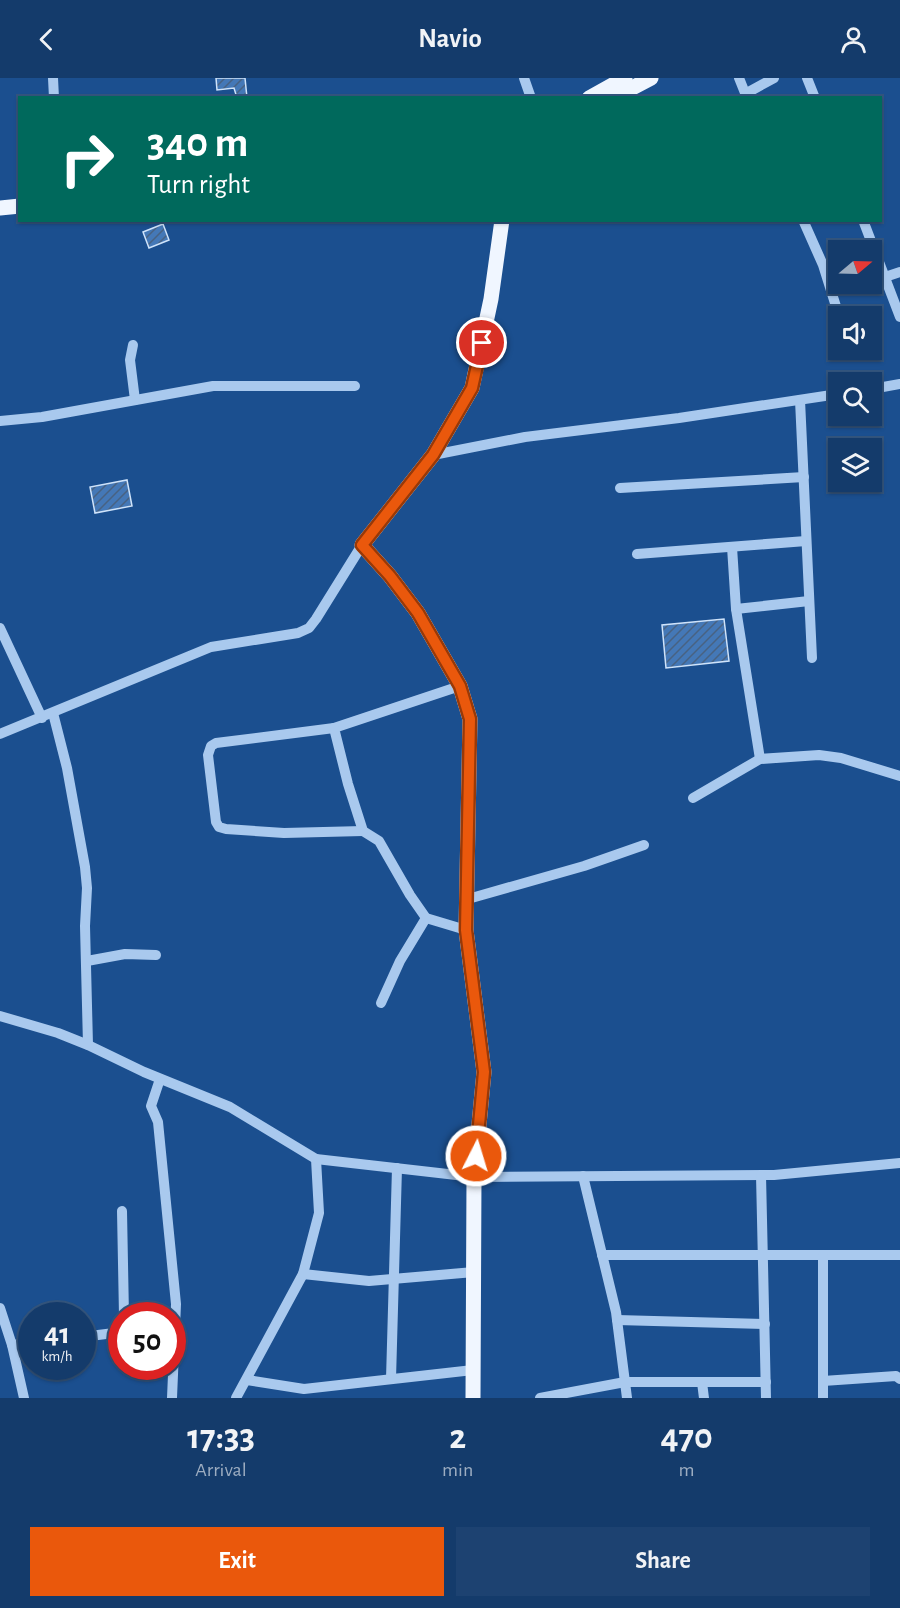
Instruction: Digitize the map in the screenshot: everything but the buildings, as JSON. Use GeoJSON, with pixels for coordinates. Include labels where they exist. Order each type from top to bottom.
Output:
{"type":"FeatureCollection","features":[{"type":"Feature","properties":{"kind":"main road"},"geometry":{"type":"LineString","coordinates":[[617,96],[651,78]]}},
{"type":"Feature","properties":{"kind":"main road"},"geometry":{"type":"LineString","coordinates":[[592,96],[622,79]]}},
{"type":"Feature","properties":{"kind":"main road"},"geometry":{"type":"LineString","coordinates":[[0,208],[18,206]]}},
{"type":"Feature","properties":{"kind":"main road"},"geometry":{"type":"LineString","coordinates":[[473,1398],[474,1177],[484,1072],[466,930],[470,719],[460,686],[418,613],[390,576],[362,545],[433,455],[472,388],[491,298],[502,222]]}},
{"type":"Feature","properties":{"kind":"street"},"geometry":{"type":"LineString","coordinates":[[52,78],[54,96]]}},
{"type":"Feature","properties":{"kind":"street"},"geometry":{"type":"LineString","coordinates":[[524,78],[530,96]]}},
{"type":"Feature","properties":{"kind":"street"},"geometry":{"type":"LineString","coordinates":[[739,78],[746,96],[774,78]]}},
{"type":"Feature","properties":{"kind":"street"},"geometry":{"type":"LineString","coordinates":[[807,78],[814,96]]}},
{"type":"Feature","properties":{"kind":"street"},"geometry":{"type":"LineString","coordinates":[[804,222],[823,265],[836,306]]}},
{"type":"Feature","properties":{"kind":"street"},"geometry":{"type":"LineString","coordinates":[[864,222],[900,317]]}},
{"type":"Feature","properties":{"kind":"street"},"geometry":{"type":"LineString","coordinates":[[885,277],[900,272]]}},
{"type":"Feature","properties":{"kind":"street"},"geometry":{"type":"LineString","coordinates":[[133,345],[130,360],[135,400]]}},
{"type":"Feature","properties":{"kind":"street"},"geometry":{"type":"LineString","coordinates":[[882,387],[900,384]]}},
{"type":"Feature","properties":{"kind":"street"},"geometry":{"type":"LineString","coordinates":[[0,421],[42,417],[213,386],[355,386]]}},
{"type":"Feature","properties":{"kind":"street"},"geometry":{"type":"LineString","coordinates":[[433,455],[525,437],[679,418],[828,396]]}},
{"type":"Feature","properties":{"kind":"street"},"geometry":{"type":"LineString","coordinates":[[800,400],[812,658]]}},
{"type":"Feature","properties":{"kind":"street"},"geometry":{"type":"LineString","coordinates":[[620,488],[804,477]]}},
{"type":"Feature","properties":{"kind":"street"},"geometry":{"type":"LineString","coordinates":[[637,554],[806,541]]}},
{"type":"Feature","properties":{"kind":"street"},"geometry":{"type":"LineString","coordinates":[[0,734],[211,647],[298,633],[309,628],[362,545]]}},
{"type":"Feature","properties":{"kind":"street"},"geometry":{"type":"LineString","coordinates":[[732,547],[736,609],[760,759]]}},
{"type":"Feature","properties":{"kind":"street"},"geometry":{"type":"LineString","coordinates":[[736,609],[809,601]]}},
{"type":"Feature","properties":{"kind":"street"},"geometry":{"type":"LineString","coordinates":[[0,628],[42,718]]}},
{"type":"Feature","properties":{"kind":"street"},"geometry":{"type":"LineString","coordinates":[[460,686],[334,728],[216,743],[211,746],[208,755],[216,822],[219,827],[284,833],[363,831],[380,841],[410,895],[426,918],[466,930]]}},
{"type":"Feature","properties":{"kind":"street"},"geometry":{"type":"LineString","coordinates":[[53,713],[67,768],[85,867],[88,1045]]}},
{"type":"Feature","properties":{"kind":"street"},"geometry":{"type":"LineString","coordinates":[[334,728],[363,831]]}},
{"type":"Feature","properties":{"kind":"street"},"geometry":{"type":"LineString","coordinates":[[693,798],[760,759],[819,755],[841,758],[900,776]]}},
{"type":"Feature","properties":{"kind":"street"},"geometry":{"type":"LineString","coordinates":[[468,899],[584,866],[644,844]]}},
{"type":"Feature","properties":{"kind":"street"},"geometry":{"type":"LineString","coordinates":[[381,1003],[400,961],[426,918]]}},
{"type":"Feature","properties":{"kind":"street"},"geometry":{"type":"LineString","coordinates":[[87,961],[125,954],[156,955]]}},
{"type":"Feature","properties":{"kind":"street"},"geometry":{"type":"LineString","coordinates":[[0,1016],[58,1033],[230,1107],[316,1159],[474,1177],[761,1175],[900,1163]]}},
{"type":"Feature","properties":{"kind":"street"},"geometry":{"type":"LineString","coordinates":[[160,1078],[151,1106],[158,1122],[176,1302]]}},
{"type":"Feature","properties":{"kind":"street"},"geometry":{"type":"LineString","coordinates":[[236,1398],[303,1274],[319,1214],[316,1159]]}},
{"type":"Feature","properties":{"kind":"street"},"geometry":{"type":"LineString","coordinates":[[391,1379],[397,1168]]}},
{"type":"Feature","properties":{"kind":"street"},"geometry":{"type":"LineString","coordinates":[[761,1175],[766,1398]]}},
{"type":"Feature","properties":{"kind":"street"},"geometry":{"type":"LineString","coordinates":[[583,1176],[617,1320],[627,1398]]}},
{"type":"Feature","properties":{"kind":"street"},"geometry":{"type":"LineString","coordinates":[[122,1211],[124,1302]]}},
{"type":"Feature","properties":{"kind":"street"},"geometry":{"type":"LineString","coordinates":[[602,1255],[900,1254]]}},
{"type":"Feature","properties":{"kind":"street"},"geometry":{"type":"LineString","coordinates":[[823,1255],[823,1398]]}},
{"type":"Feature","properties":{"kind":"street"},"geometry":{"type":"LineString","coordinates":[[303,1274],[369,1281],[474,1272]]}},
{"type":"Feature","properties":{"kind":"street"},"geometry":{"type":"LineString","coordinates":[[0,1308],[12,1346],[24,1398]]}},
{"type":"Feature","properties":{"kind":"street"},"geometry":{"type":"LineString","coordinates":[[617,1320],[765,1324]]}},
{"type":"Feature","properties":{"kind":"street"},"geometry":{"type":"LineString","coordinates":[[12,1346],[18,1345]]}},
{"type":"Feature","properties":{"kind":"street"},"geometry":{"type":"LineString","coordinates":[[247,1380],[304,1389],[473,1370]]}},
{"type":"Feature","properties":{"kind":"street"},"geometry":{"type":"LineString","coordinates":[[823,1381],[896,1376],[900,1379]]}},
{"type":"Feature","properties":{"kind":"street"},"geometry":{"type":"LineString","coordinates":[[172,1380],[172,1398]]}},
{"type":"Feature","properties":{"kind":"street"},"geometry":{"type":"LineString","coordinates":[[540,1398],[625,1382],[766,1382]]}},
{"type":"Feature","properties":{"kind":"street"},"geometry":{"type":"LineString","coordinates":[[702,1382],[704,1398]]}},
{"type":"Feature","properties":{"kind":"route"},"geometry":{"type":"LineString","coordinates":[[476,1156],[484,1072],[466,930],[470,719],[460,686],[418,613],[390,576],[362,545],[433,455],[472,388],[482,343]]}}]}
